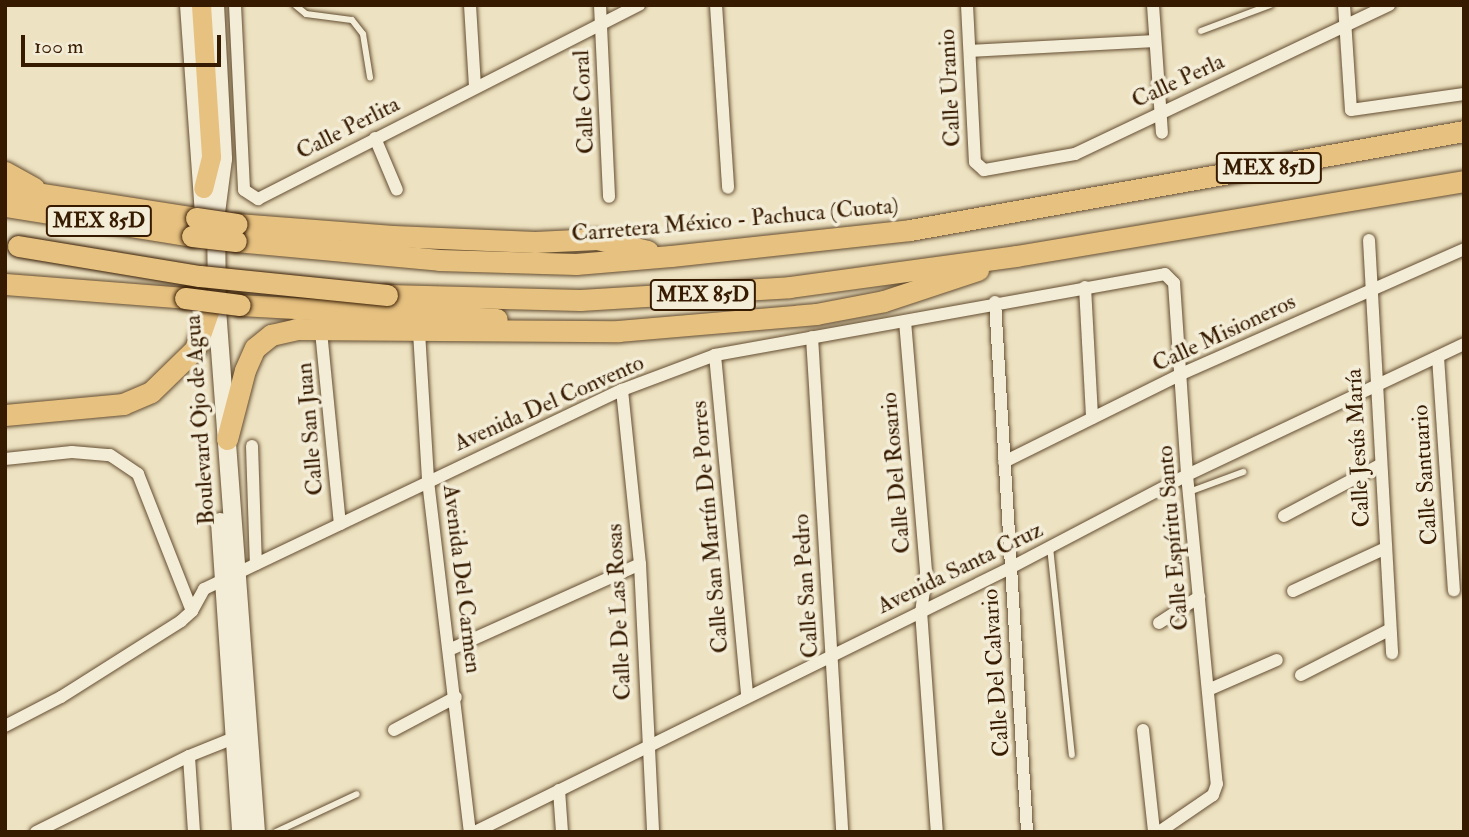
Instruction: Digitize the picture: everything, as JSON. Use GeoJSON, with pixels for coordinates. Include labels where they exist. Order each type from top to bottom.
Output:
{"type":"FeatureCollection","features":[{"type":"Feature","properties":{"kind":"highway","name":"Carretera México - Pachuca (Cuota)"},"geometry":{"type":"LineString","coordinates":[[5,206],[453,260],[576,264],[897,232],[1464,131]]}},
{"type":"Feature","properties":{"kind":"highway"},"geometry":{"type":"LineString","coordinates":[[5,172],[45,194]]}},
{"type":"Feature","properties":{"kind":"highway","name":"MEX 85D"},"geometry":{"type":"LineString","coordinates":[[12,245],[200,276],[387,295],[580,300],[736,293],[1016,256],[1464,181]]}},
{"type":"Feature","properties":{"kind":"highway"},"geometry":{"type":"LineString","coordinates":[[5,188],[45,194],[194,227]]}},
{"type":"Feature","properties":{"kind":"highway"},"geometry":{"type":"LineString","coordinates":[[226,439],[255,348],[271,335],[321,331],[618,331],[816,314],[884,302],[1016,256]]}},
{"type":"Feature","properties":{"kind":"highway"},"geometry":{"type":"LineString","coordinates":[[5,284],[240,305],[571,322],[618,331]]}},
{"type":"Feature","properties":{"kind":"highway"},"geometry":{"type":"LineString","coordinates":[[5,415],[123,404],[151,392],[195,349],[209,309]]}},
{"type":"Feature","properties":{"kind":"main road","name":"Boulevard Ojo de Agua"},"geometry":{"type":"LineString","coordinates":[[189,5],[229,577],[256,832]]}},
{"type":"Feature","properties":{"kind":"main road"},"geometry":{"type":"LineString","coordinates":[[201,5],[211,157],[203,188]]}},
{"type":"Feature","properties":{"kind":"main road","name":"Boulevard Ojo de Agua"},"geometry":{"type":"LineString","coordinates":[[215,5],[223,159],[216,213],[217,309],[226,439],[234,737],[241,832]]}},
{"type":"Feature","properties":{"kind":"street","name":"Calle Perlita"},"geometry":{"type":"LineString","coordinates":[[235,5],[244,190],[249,197],[258,199],[639,5]]}},
{"type":"Feature","properties":{"kind":"street"},"geometry":{"type":"LineString","coordinates":[[470,5],[475,87]]}},
{"type":"Feature","properties":{"kind":"street","name":"Calle Coral"},"geometry":{"type":"LineString","coordinates":[[600,5],[609,197]]}},
{"type":"Feature","properties":{"kind":"street"},"geometry":{"type":"LineString","coordinates":[[716,5],[728,188]]}},
{"type":"Feature","properties":{"kind":"street","name":"Calle Uranio"},"geometry":{"type":"LineString","coordinates":[[967,5],[978,169]]}},
{"type":"Feature","properties":{"kind":"street"},"geometry":{"type":"LineString","coordinates":[[1344,5],[1351,110],[1464,94]]}},
{"type":"Feature","properties":{"kind":"street","name":"Calle Perla"},"geometry":{"type":"LineString","coordinates":[[978,169],[1075,154],[1389,5]]}},
{"type":"Feature","properties":{"kind":"street"},"geometry":{"type":"LineString","coordinates":[[1155,6],[1154,41],[1162,133]]}},
{"type":"Feature","properties":{"kind":"street"},"geometry":{"type":"LineString","coordinates":[[970,51],[1154,41]]}},
{"type":"Feature","properties":{"kind":"street"},"geometry":{"type":"LineString","coordinates":[[375,138],[397,190]]}},
{"type":"Feature","properties":{"kind":"street","name":"Calle Jesús María"},"geometry":{"type":"LineString","coordinates":[[1369,240],[1374,288],[1374,385],[1392,653]]}},
{"type":"Feature","properties":{"kind":"street","name":"Calle Misioneros"},"geometry":{"type":"LineString","coordinates":[[1004,462],[1181,374],[1464,249]]}},
{"type":"Feature","properties":{"kind":"street","name":"Avenida Del Convento"},"geometry":{"type":"LineString","coordinates":[[5,726],[61,697],[192,611],[204,589],[622,390],[715,355],[995,302],[1173,276]]}},
{"type":"Feature","properties":{"kind":"street","name":"Calle Espíritu Santo"},"geometry":{"type":"LineString","coordinates":[[1156,832],[1213,795],[1217,784],[1187,475],[1173,276]]}},
{"type":"Feature","properties":{"kind":"street"},"geometry":{"type":"LineString","coordinates":[[1085,288],[1092,418]]}},
{"type":"Feature","properties":{"kind":"street","name":"Calle Del Calvario"},"geometry":{"type":"LineString","coordinates":[[995,302],[1027,832]]}},
{"type":"Feature","properties":{"kind":"street","name":"Calle Del Rosario"},"geometry":{"type":"LineString","coordinates":[[905,321],[926,573],[921,611],[937,832]]}},
{"type":"Feature","properties":{"kind":"street","name":"Calle San Juan"},"geometry":{"type":"LineString","coordinates":[[321,331],[340,524]]}},
{"type":"Feature","properties":{"kind":"street","name":"Avenida Del Carmen"},"geometry":{"type":"LineString","coordinates":[[419,332],[428,481],[452,649],[472,832]]}},
{"type":"Feature","properties":{"kind":"street","name":"Calle San Pedro"},"geometry":{"type":"LineString","coordinates":[[812,337],[842,832]]}},
{"type":"Feature","properties":{"kind":"street","name":"Avenida Santa Cruz"},"geometry":{"type":"LineString","coordinates":[[472,832],[1010,568],[1187,475],[1464,344]]}},
{"type":"Feature","properties":{"kind":"street","name":"Calle San Martín De Porres"},"geometry":{"type":"LineString","coordinates":[[715,355],[747,695]]}},
{"type":"Feature","properties":{"kind":"street","name":"Calle Santuario"},"geometry":{"type":"LineString","coordinates":[[1438,357],[1454,590]]}},
{"type":"Feature","properties":{"kind":"street","name":"Calle De Las Rosas"},"geometry":{"type":"LineString","coordinates":[[622,390],[640,564],[653,832]]}},
{"type":"Feature","properties":{"kind":"street"},"geometry":{"type":"LineString","coordinates":[[252,446],[256,564]]}},
{"type":"Feature","properties":{"kind":"street"},"geometry":{"type":"LineString","coordinates":[[5,459],[72,452],[110,455],[138,474],[192,611]]}},
{"type":"Feature","properties":{"kind":"street"},"geometry":{"type":"LineString","coordinates":[[1283,516],[1380,465]]}},
{"type":"Feature","properties":{"kind":"street"},"geometry":{"type":"LineString","coordinates":[[1293,591],[1384,549]]}},
{"type":"Feature","properties":{"kind":"street"},"geometry":{"type":"LineString","coordinates":[[452,649],[640,564]]}},
{"type":"Feature","properties":{"kind":"street"},"geometry":{"type":"LineString","coordinates":[[1159,622],[1199,597]]}},
{"type":"Feature","properties":{"kind":"street"},"geometry":{"type":"LineString","coordinates":[[1301,675],[1389,630]]}},
{"type":"Feature","properties":{"kind":"street"},"geometry":{"type":"LineString","coordinates":[[1208,690],[1277,660]]}},
{"type":"Feature","properties":{"kind":"street"},"geometry":{"type":"LineString","coordinates":[[394,730],[456,697]]}},
{"type":"Feature","properties":{"kind":"street"},"geometry":{"type":"LineString","coordinates":[[1143,730],[1156,832]]}},
{"type":"Feature","properties":{"kind":"street"},"geometry":{"type":"LineString","coordinates":[[36,832],[189,756],[234,737]]}},
{"type":"Feature","properties":{"kind":"street"},"geometry":{"type":"LineString","coordinates":[[189,756],[194,832]]}},
{"type":"Feature","properties":{"kind":"street"},"geometry":{"type":"LineString","coordinates":[[559,790],[562,832]]}},
{"type":"Feature","properties":{"kind":"lane"},"geometry":{"type":"LineString","coordinates":[[295,5],[306,14],[352,20],[363,34],[370,77]]}},
{"type":"Feature","properties":{"kind":"lane"},"geometry":{"type":"LineString","coordinates":[[1201,31],[1270,5]]}},
{"type":"Feature","properties":{"kind":"lane"},"geometry":{"type":"LineString","coordinates":[[1189,492],[1243,472]]}},
{"type":"Feature","properties":{"kind":"lane"},"geometry":{"type":"LineString","coordinates":[[1050,547],[1072,755]]}},
{"type":"Feature","properties":{"kind":"lane"},"geometry":{"type":"LineString","coordinates":[[276,832],[357,794]]}}]}
